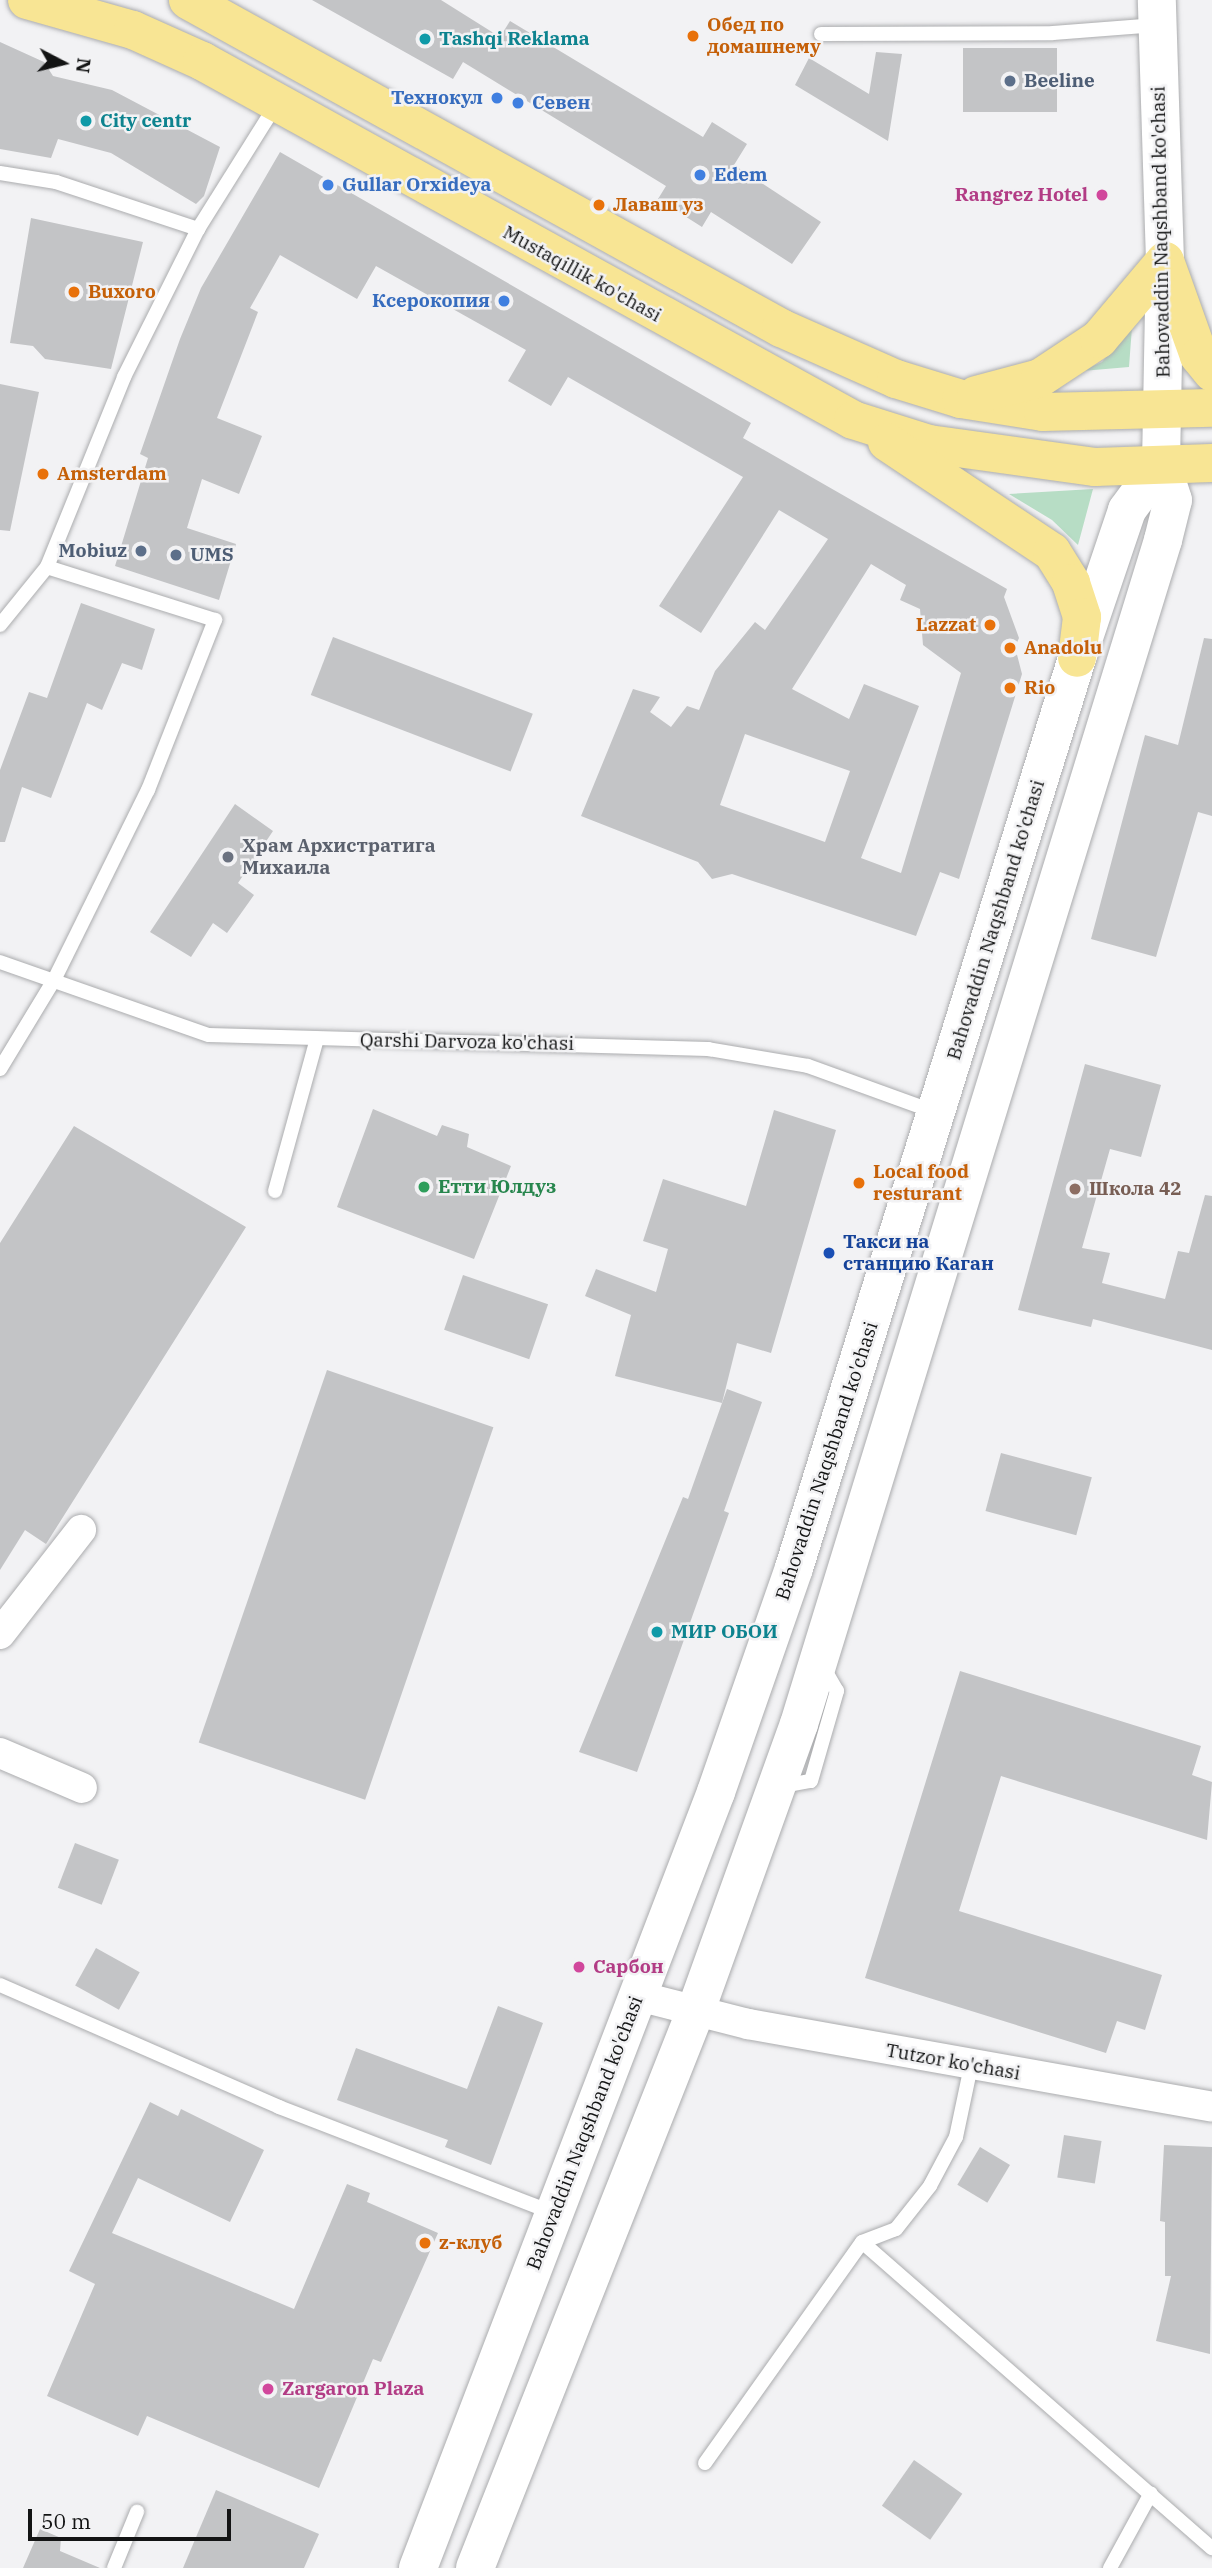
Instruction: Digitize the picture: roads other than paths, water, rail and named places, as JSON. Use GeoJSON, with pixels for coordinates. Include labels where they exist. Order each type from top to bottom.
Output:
{"type":"FeatureCollection","features":[{"type":"Feature","properties":{"kind":"main road","name":"Mustaqillik ko'chasi"},"geometry":{"type":"LineString","coordinates":[[27,0],[133,30],[278,102],[853,420],[972,452],[1095,467],[1212,463]]}},
{"type":"Feature","properties":{"kind":"main road"},"geometry":{"type":"LineString","coordinates":[[188,0],[221,8],[781,328],[896,379],[961,398],[1043,412],[1162,412],[1212,408]]}},
{"type":"Feature","properties":{"kind":"main road","name":"Bahovaddin Naqshband ko'chasi"},"geometry":{"type":"LineString","coordinates":[[475,2568],[696,2010],[777,1787],[819,1660],[1139,627],[1173,500],[1161,464],[1165,261],[1158,13]]}},
{"type":"Feature","properties":{"kind":"main road"},"geometry":{"type":"LineString","coordinates":[[961,398],[1040,378],[1070,360],[1100,339],[1165,261]]}},
{"type":"Feature","properties":{"kind":"main road"},"geometry":{"type":"LineString","coordinates":[[1165,261],[1199,356],[1212,372]]}},
{"type":"Feature","properties":{"kind":"main road"},"geometry":{"type":"LineString","coordinates":[[853,420],[1052,552],[1071,583],[1082,617],[1077,658]]}},
{"type":"Feature","properties":{"kind":"main road","name":"Bahovaddin Naqshband ko'chasi"},"geometry":{"type":"LineString","coordinates":[[418,2568],[638,1996],[794,1568],[1077,658],[1127,510],[1161,464]]}},
{"type":"Feature","properties":{"kind":"street"},"geometry":{"type":"LineString","coordinates":[[0,1634],[81,1530]]}},
{"type":"Feature","properties":{"kind":"street"},"geometry":{"type":"LineString","coordinates":[[0,1754],[82,1788]]}},
{"type":"Feature","properties":{"kind":"street","name":"Tutzor ko'chasi"},"geometry":{"type":"LineString","coordinates":[[638,1996],[971,2066],[1212,2107]]}},
{"type":"Feature","properties":{"kind":"lane"},"geometry":{"type":"LineString","coordinates":[[821,34],[1053,33],[1158,13]]}},
{"type":"Feature","properties":{"kind":"lane"},"geometry":{"type":"LineString","coordinates":[[0,625],[47,567],[124,377],[198,229],[219,205],[278,102]]}},
{"type":"Feature","properties":{"kind":"lane"},"geometry":{"type":"LineString","coordinates":[[0,173],[56,182],[198,229]]}},
{"type":"Feature","properties":{"kind":"lane"},"geometry":{"type":"LineString","coordinates":[[0,1069],[54,980],[148,790],[215,620],[47,567]]}},
{"type":"Feature","properties":{"kind":"lane","name":"Qarshi Darvoza ko'chasi"},"geometry":{"type":"LineString","coordinates":[[0,962],[209,1035],[708,1049],[808,1066],[937,1112]]}},
{"type":"Feature","properties":{"kind":"lane"},"geometry":{"type":"LineString","coordinates":[[275,1191],[317,1039]]}},
{"type":"Feature","properties":{"kind":"lane"},"geometry":{"type":"LineString","coordinates":[[0,1985],[279,2107],[554,2213]]}},
{"type":"Feature","properties":{"kind":"lane"},"geometry":{"type":"LineString","coordinates":[[705,2463],[862,2242],[896,2229],[930,2186],[956,2137],[971,2066]]}},
{"type":"Feature","properties":{"kind":"lane"},"geometry":{"type":"LineString","coordinates":[[862,2242],[1212,2548]]}},
{"type":"Feature","properties":{"kind":"lane"},"geometry":{"type":"LineString","coordinates":[[1110,2568],[1151,2493]]}},
{"type":"Feature","properties":{"kind":"lane"},"geometry":{"type":"LineString","coordinates":[[114,2568],[137,2512]]}},
{"type":"Feature","properties":{"kind":"place","name":"Обед по домашнему"},"geometry":{"type":"Point","coordinates":[693,36]}},
{"type":"Feature","properties":{"kind":"place","name":"Tashqi Reklama"},"geometry":{"type":"Point","coordinates":[425,39]}},
{"type":"Feature","properties":{"kind":"place","name":"Beeline"},"geometry":{"type":"Point","coordinates":[1010,81]}},
{"type":"Feature","properties":{"kind":"place","name":"Технокул"},"geometry":{"type":"Point","coordinates":[497,98]}},
{"type":"Feature","properties":{"kind":"place","name":"Севен"},"geometry":{"type":"Point","coordinates":[518,103]}},
{"type":"Feature","properties":{"kind":"place","name":"City centr"},"geometry":{"type":"Point","coordinates":[86,121]}},
{"type":"Feature","properties":{"kind":"place","name":"Edem"},"geometry":{"type":"Point","coordinates":[700,175]}},
{"type":"Feature","properties":{"kind":"place","name":"Gullar Orxideya"},"geometry":{"type":"Point","coordinates":[328,185]}},
{"type":"Feature","properties":{"kind":"place","name":"Rangrez Hotel"},"geometry":{"type":"Point","coordinates":[1102,195]}},
{"type":"Feature","properties":{"kind":"place","name":"Лаваш уз"},"geometry":{"type":"Point","coordinates":[599,205]}},
{"type":"Feature","properties":{"kind":"place","name":"Buxoro"},"geometry":{"type":"Point","coordinates":[74,292]}},
{"type":"Feature","properties":{"kind":"place","name":"Ксерокопия"},"geometry":{"type":"Point","coordinates":[504,301]}},
{"type":"Feature","properties":{"kind":"place","name":"Amsterdam"},"geometry":{"type":"Point","coordinates":[43,474]}},
{"type":"Feature","properties":{"kind":"place","name":"Mobiuz"},"geometry":{"type":"Point","coordinates":[141,551]}},
{"type":"Feature","properties":{"kind":"place","name":"UMS"},"geometry":{"type":"Point","coordinates":[176,555]}},
{"type":"Feature","properties":{"kind":"place","name":"Lazzat"},"geometry":{"type":"Point","coordinates":[990,625]}},
{"type":"Feature","properties":{"kind":"place","name":"Anadolu"},"geometry":{"type":"Point","coordinates":[1010,648]}},
{"type":"Feature","properties":{"kind":"place","name":"Rio"},"geometry":{"type":"Point","coordinates":[1010,688]}},
{"type":"Feature","properties":{"kind":"place","name":"Храм Архистратига Михаила"},"geometry":{"type":"Point","coordinates":[228,857]}},
{"type":"Feature","properties":{"kind":"place","name":"Local food resturant"},"geometry":{"type":"Point","coordinates":[859,1183]}},
{"type":"Feature","properties":{"kind":"place","name":"Етти Юлдуз"},"geometry":{"type":"Point","coordinates":[424,1187]}},
{"type":"Feature","properties":{"kind":"place","name":"Школа 42"},"geometry":{"type":"Point","coordinates":[1075,1189]}},
{"type":"Feature","properties":{"kind":"place","name":"Такси на станцию Каган"},"geometry":{"type":"Point","coordinates":[829,1253]}},
{"type":"Feature","properties":{"kind":"place","name":"МИР ОБОИ"},"geometry":{"type":"Point","coordinates":[657,1632]}},
{"type":"Feature","properties":{"kind":"place","name":"Сарбон"},"geometry":{"type":"Point","coordinates":[579,1967]}},
{"type":"Feature","properties":{"kind":"place","name":"z-клуб"},"geometry":{"type":"Point","coordinates":[425,2243]}},
{"type":"Feature","properties":{"kind":"place","name":"Zargaron Plaza"},"geometry":{"type":"Point","coordinates":[268,2389]}}]}
